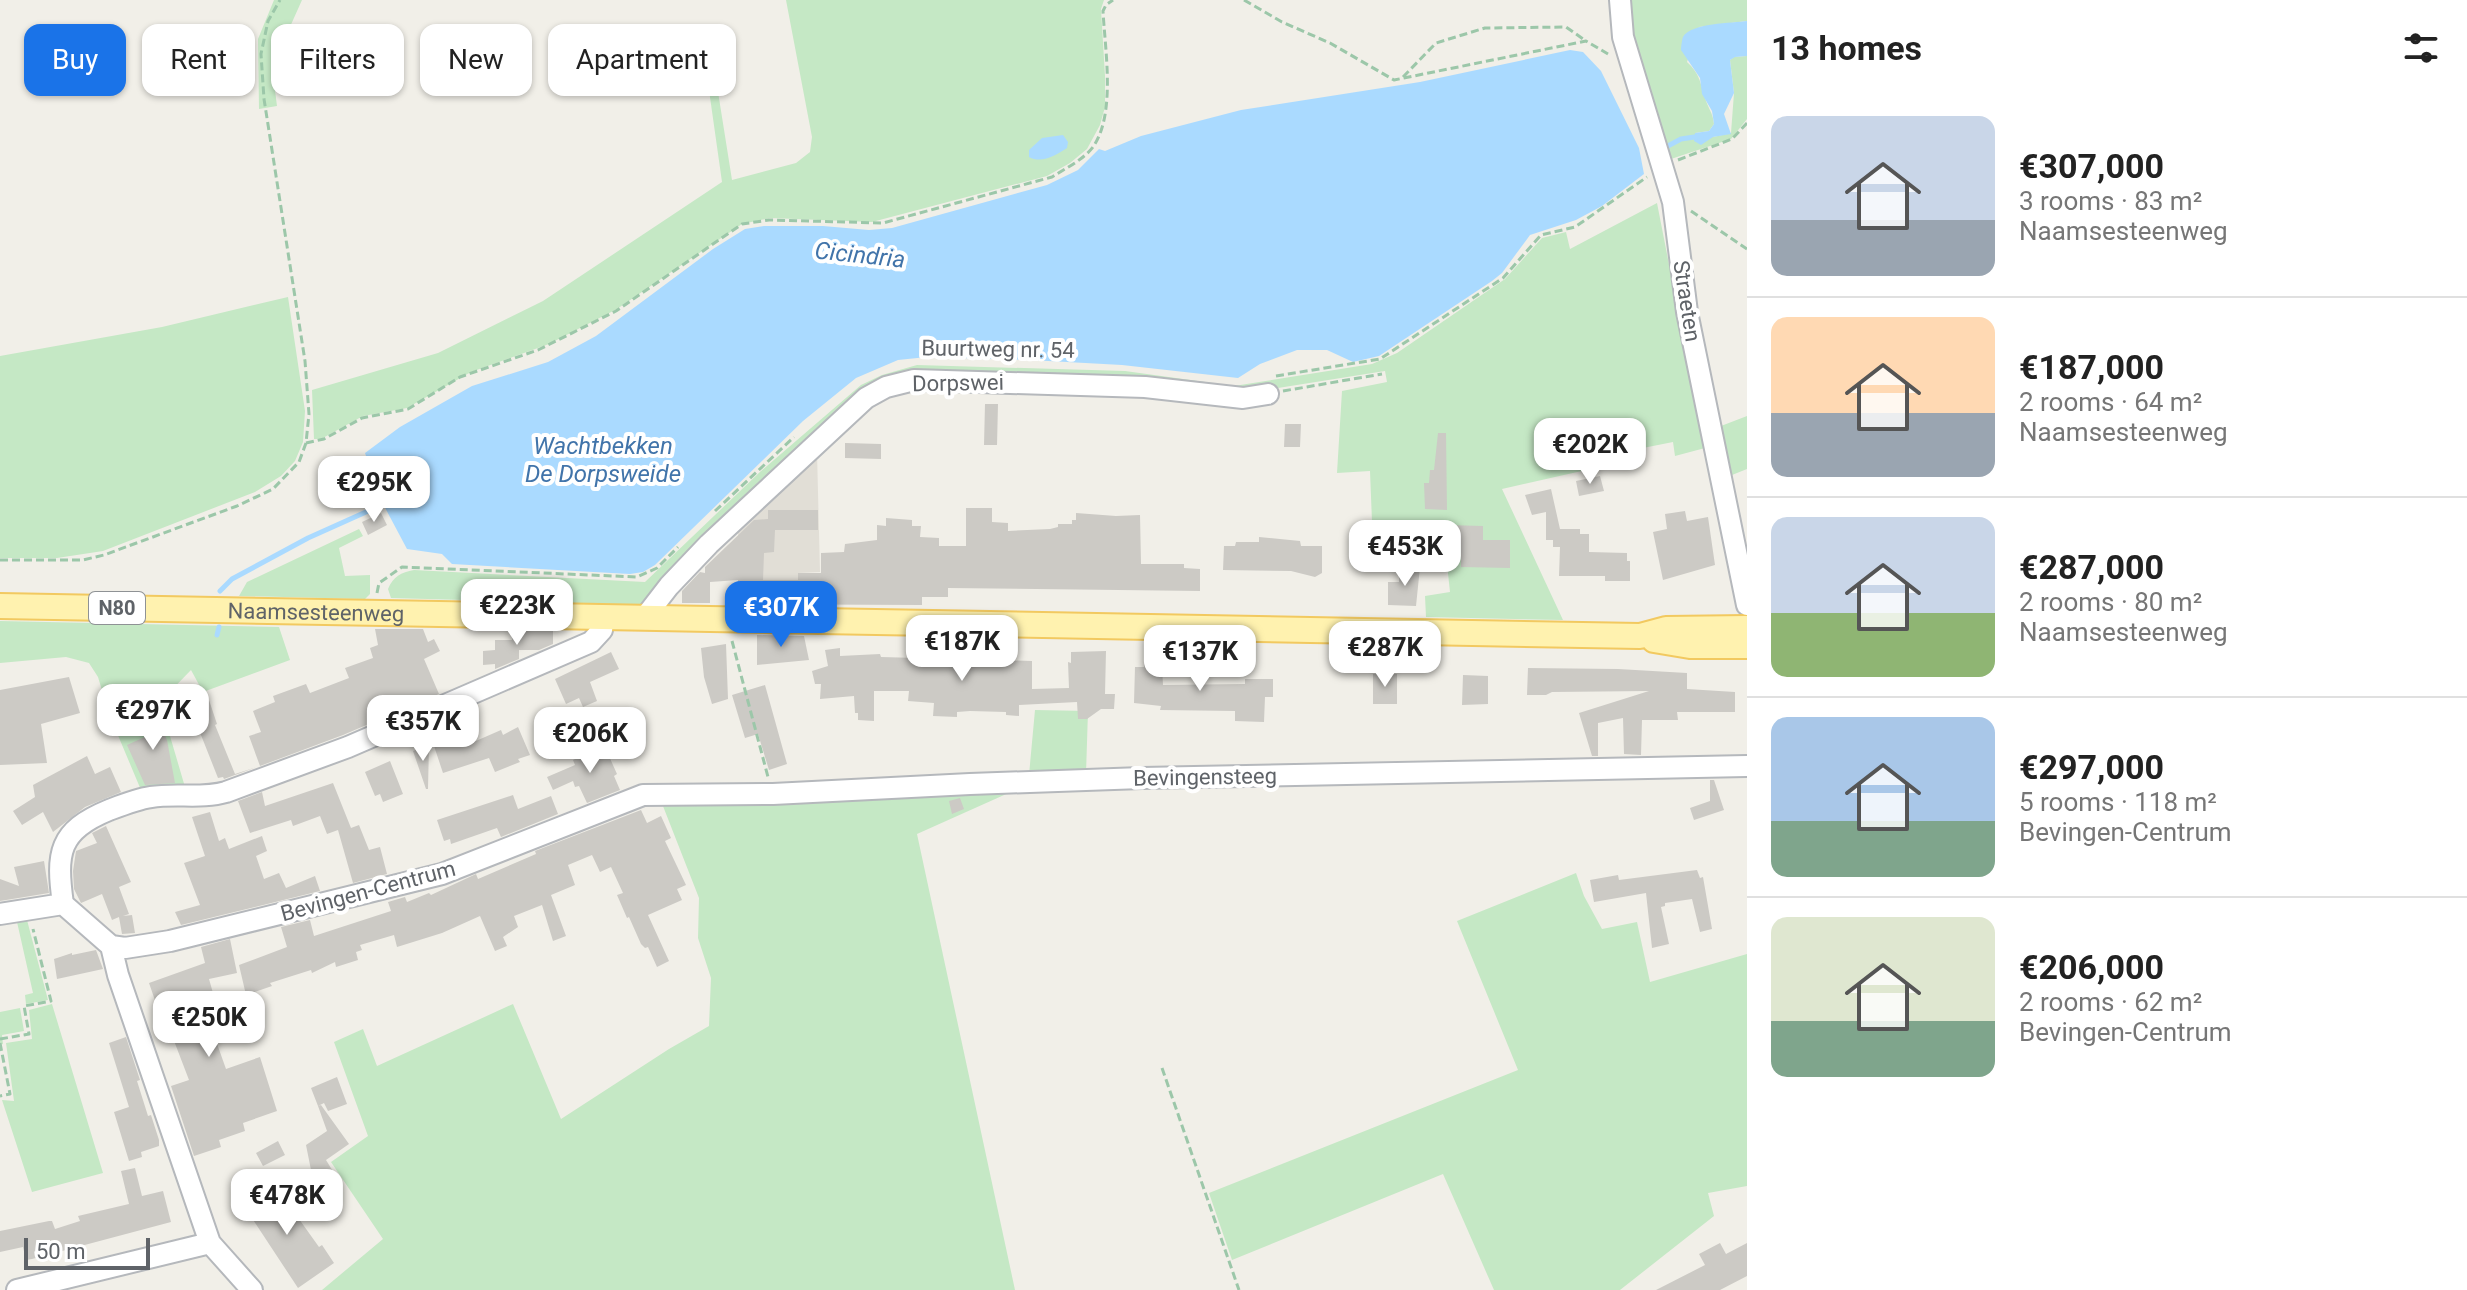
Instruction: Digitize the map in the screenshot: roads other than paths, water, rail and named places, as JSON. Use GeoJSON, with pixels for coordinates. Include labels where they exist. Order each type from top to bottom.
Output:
{"type":"FeatureCollection","features":[{"type":"Feature","properties":{"kind":"main road","name":"Naamsesteenweg"},"geometry":{"type":"LineString","coordinates":[[0,606],[1640,636],[1690,646],[1747,646]]}},
{"type":"Feature","properties":{"kind":"main road","name":"Naamsesteenweg"},"geometry":{"type":"LineString","coordinates":[[1640,636],[1666,629],[1747,628]]}},
{"type":"Feature","properties":{"kind":"street","name":"Straeten"},"geometry":{"type":"LineString","coordinates":[[1620,0],[1623,37],[1673,202],[1687,312],[1747,605]]}},
{"type":"Feature","properties":{"kind":"street","name":"Dorpswei"},"geometry":{"type":"LineString","coordinates":[[645,617],[709,544],[866,398],[886,387],[914,380],[954,381],[1145,387],[1243,398],[1267,386]]}},
{"type":"Feature","properties":{"kind":"street"},"geometry":{"type":"LineString","coordinates":[[252,1290],[210,1243],[118,975],[111,946],[63,904],[59,877],[60,852],[69,834],[89,819],[149,797],[212,796],[348,747],[591,642],[602,630],[604,616]]}},
{"type":"Feature","properties":{"kind":"street","name":"Bevingensteeg"},"geometry":{"type":"LineString","coordinates":[[663,793],[773,794],[1111,779],[1747,766]]}},
{"type":"Feature","properties":{"kind":"street","name":"Bevingen-Centrum"},"geometry":{"type":"LineString","coordinates":[[111,946],[125,948],[170,941],[442,874],[631,797],[663,793]]}},
{"type":"Feature","properties":{"kind":"street"},"geometry":{"type":"LineString","coordinates":[[0,914],[63,904]]}},
{"type":"Feature","properties":{"kind":"street"},"geometry":{"type":"LineString","coordinates":[[17,1290],[210,1243]]}},
{"type":"Feature","properties":{"kind":"water"},"geometry":{"type":"Polygon","coordinates":[[[1747,21],[1747,56],[1730,60],[1734,93],[1724,114],[1731,134],[1713,137],[1701,145],[1694,141],[1695,133],[1709,131],[1714,124],[1712,111],[1702,94],[1700,78],[1681,50],[1683,37],[1687,32],[1703,26],[1747,21]]]}},
{"type":"Feature","properties":{"kind":"water","name":"Wachtbekken De Dorpsweide"},"geometry":{"type":"Polygon","coordinates":[[[1570,50],[1583,52],[1601,71],[1639,148],[1644,174],[1602,206],[1576,220],[1530,235],[1502,273],[1379,356],[1353,362],[1327,350],[1297,350],[1260,364],[1238,378],[1122,365],[1030,360],[927,357],[898,360],[856,378],[803,421],[655,565],[643,572],[630,574],[452,564],[442,554],[407,549],[382,502],[365,453],[400,427],[472,386],[548,362],[596,336],[713,249],[745,229],[764,226],[892,228],[1047,185],[1078,170],[1099,149],[1105,151],[1141,136],[1241,110],[1420,82],[1570,50]]]}},
{"type":"Feature","properties":{"kind":"water"},"geometry":{"type":"Polygon","coordinates":[[[1063,135],[1068,142],[1067,148],[1044,159],[1029,157],[1029,150],[1042,138],[1063,135]]]}},
{"type":"Feature","properties":{"kind":"waterway","name":"Cicindria"},"geometry":{"type":"LineString","coordinates":[[1666,147],[1681,139],[1701,136]]}},
{"type":"Feature","properties":{"kind":"waterway","name":"Cicindria"},"geometry":{"type":"LineString","coordinates":[[220,591],[232,579],[308,538],[386,503]]}},
{"type":"Feature","properties":{"kind":"waterway","name":"Cicindria"},"geometry":{"type":"LineString","coordinates":[[217,635],[219,627]]}}]}
